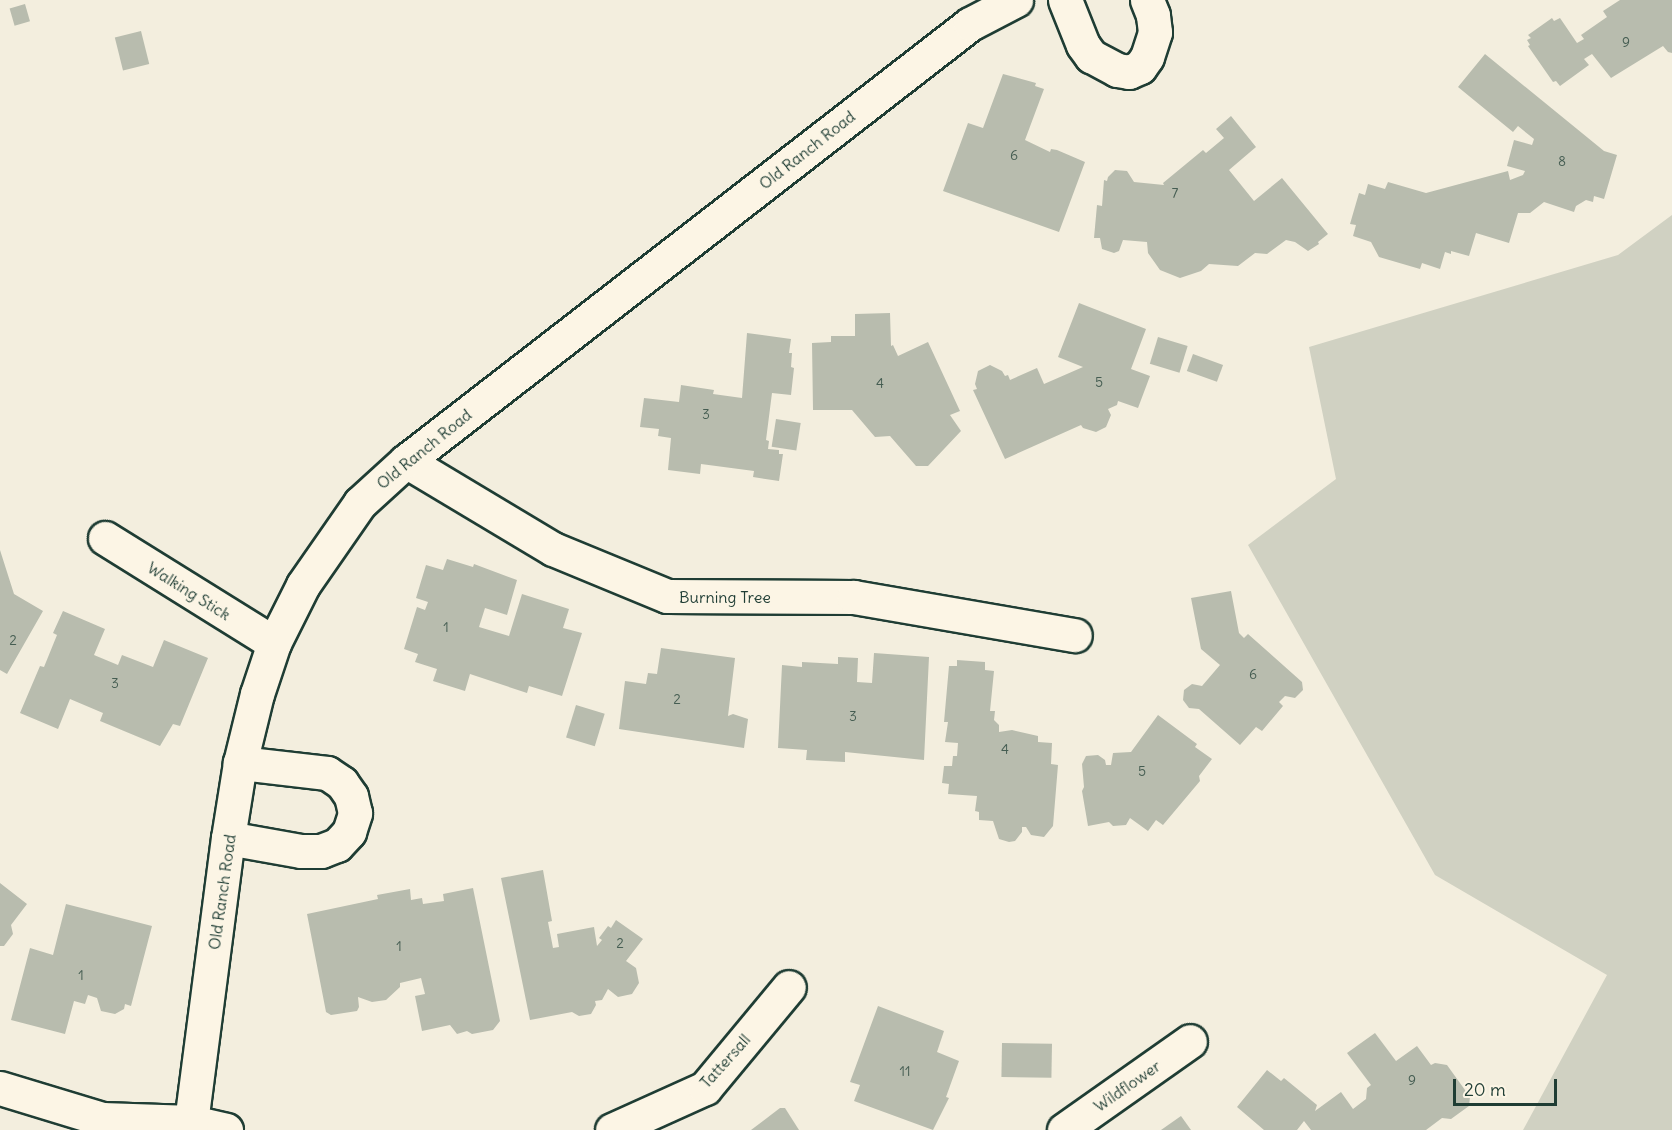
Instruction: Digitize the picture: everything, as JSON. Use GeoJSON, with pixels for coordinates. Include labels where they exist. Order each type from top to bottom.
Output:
{"type":"FeatureCollection","features":[{"type":"Feature","properties":{"kind":"street","name":"Old Ranch Road"},"geometry":{"type":"LineString","coordinates":[[191,1126],[228,838],[240,764],[257,694],[274,643],[303,585],[360,503],[406,460],[970,24],[1016,0]]}},
{"type":"Feature","properties":{"kind":"street"},"geometry":{"type":"LineString","coordinates":[[1065,0],[1083,45],[1091,56],[1116,70],[1129,72],[1140,67],[1147,57],[1155,33],[1148,0]]}},
{"type":"Feature","properties":{"kind":"street","name":"Burning Tree"},"geometry":{"type":"LineString","coordinates":[[406,460],[554,549],[667,596],[854,597],[1075,635]]}},
{"type":"Feature","properties":{"kind":"street","name":"Walking Stick"},"geometry":{"type":"LineString","coordinates":[[105,538],[274,643]]}},
{"type":"Feature","properties":{"kind":"street"},"geometry":{"type":"LineString","coordinates":[[228,838],[301,851],[321,851],[337,845],[349,832],[355,813],[347,789],[327,773],[240,764]]}},
{"type":"Feature","properties":{"kind":"street","name":"Tattersall"},"geometry":{"type":"LineString","coordinates":[[612,1130],[705,1088],[789,987]]}},
{"type":"Feature","properties":{"kind":"street","name":"Wildflower"},"geometry":{"type":"LineString","coordinates":[[1064,1130],[1190,1041]]}},
{"type":"Feature","properties":{"kind":"street"},"geometry":{"type":"LineString","coordinates":[[0,1088],[102,1119],[226,1130]]}},
{"type":"Feature","properties":{"kind":"shaded area"},"geometry":{"type":"Polygon","coordinates":[[[1672,215],[1672,1130],[1523,1130],[1607,975],[1435,875],[1248,545],[1336,479],[1309,347],[1618,255],[1672,215]]]}},
{"type":"Feature","properties":{"kind":"building"},"geometry":{"type":"Polygon","coordinates":[[[1620,0],[1672,0],[1672,53],[1663,46],[1611,78],[1592,54],[1584,59],[1589,65],[1560,86],[1556,81],[1553,82],[1528,46],[1530,45],[1527,40],[1531,38],[1528,35],[1552,18],[1554,21],[1560,18],[1577,43],[1584,39],[1581,35],[1607,17],[1603,11],[1620,0]]]}},
{"type":"Feature","properties":{"kind":"building"},"geometry":{"type":"Polygon","coordinates":[[[25,4],[30,21],[15,26],[10,8],[25,4]]]}},
{"type":"Feature","properties":{"kind":"building"},"geometry":{"type":"Polygon","coordinates":[[[141,31],[149,64],[123,71],[115,38],[141,31]]]}},
{"type":"Feature","properties":{"kind":"building"},"geometry":{"type":"Polygon","coordinates":[[[1485,54],[1604,151],[1617,155],[1604,199],[1594,196],[1593,202],[1586,200],[1576,206],[1574,212],[1544,202],[1530,213],[1518,213],[1509,243],[1476,233],[1469,256],[1451,251],[1451,254],[1445,252],[1440,269],[1422,263],[1420,269],[1379,257],[1371,242],[1353,236],[1356,225],[1350,224],[1359,193],[1365,195],[1368,184],[1385,189],[1388,182],[1426,193],[1508,171],[1510,180],[1523,175],[1525,171],[1507,166],[1514,140],[1532,145],[1534,139],[1518,126],[1513,132],[1458,87],[1485,54]]]}},
{"type":"Feature","properties":{"kind":"building"},"geometry":{"type":"Polygon","coordinates":[[[1003,74],[1036,83],[1035,86],[1044,89],[1025,140],[1050,152],[1051,149],[1057,150],[1085,162],[1059,232],[943,191],[968,123],[983,128],[1003,74]]]}},
{"type":"Feature","properties":{"kind":"building"},"geometry":{"type":"Polygon","coordinates":[[[1231,116],[1256,147],[1229,170],[1254,201],[1282,178],[1328,234],[1318,242],[1319,244],[1308,251],[1295,242],[1286,240],[1267,254],[1255,253],[1238,266],[1209,264],[1201,271],[1180,278],[1160,270],[1148,253],[1147,242],[1123,240],[1119,251],[1114,253],[1102,249],[1100,238],[1094,238],[1097,205],[1102,206],[1104,180],[1107,181],[1115,170],[1127,171],[1134,182],[1164,185],[1163,183],[1203,150],[1206,153],[1224,138],[1216,129],[1231,116]]]}},
{"type":"Feature","properties":{"kind":"building"},"geometry":{"type":"Polygon","coordinates":[[[1079,303],[1146,329],[1131,369],[1150,376],[1138,408],[1118,401],[1117,405],[1108,409],[1111,415],[1106,427],[1096,432],[1083,428],[1081,425],[1005,459],[973,390],[977,389],[975,384],[978,371],[990,365],[1002,371],[1005,376],[1008,375],[1010,380],[1037,368],[1044,384],[1083,367],[1058,357],[1079,303]]]}},
{"type":"Feature","properties":{"kind":"building"},"geometry":{"type":"Polygon","coordinates":[[[890,313],[891,346],[893,345],[898,356],[928,342],[960,411],[950,415],[961,431],[928,466],[916,466],[890,436],[875,437],[852,410],[813,410],[812,343],[831,342],[831,336],[855,336],[855,314],[890,313]]]}},
{"type":"Feature","properties":{"kind":"building"},"geometry":{"type":"Polygon","coordinates":[[[747,333],[791,339],[789,353],[792,353],[791,367],[794,368],[791,395],[772,393],[766,440],[769,441],[768,449],[779,450],[779,454],[783,454],[779,481],[753,477],[754,471],[701,464],[700,474],[668,470],[671,438],[658,436],[659,429],[640,427],[644,398],[679,402],[681,385],[714,390],[713,394],[742,398],[747,333]]]}},
{"type":"Feature","properties":{"kind":"building"},"geometry":{"type":"Polygon","coordinates":[[[1158,337],[1188,346],[1179,373],[1150,364],[1158,337]]]}},
{"type":"Feature","properties":{"kind":"building"},"geometry":{"type":"Polygon","coordinates":[[[1193,354],[1223,365],[1217,382],[1187,371],[1193,354]]]}},
{"type":"Feature","properties":{"kind":"building"},"geometry":{"type":"Polygon","coordinates":[[[776,419],[801,423],[796,451],[772,447],[776,419]]]}},
{"type":"Feature","properties":{"kind":"building"},"geometry":{"type":"Polygon","coordinates":[[[0,550],[14,594],[43,611],[7,674],[0,670],[0,550]]]}},
{"type":"Feature","properties":{"kind":"building"},"geometry":{"type":"Polygon","coordinates":[[[447,559],[473,567],[474,564],[517,580],[507,615],[485,608],[479,627],[509,636],[522,594],[569,609],[563,628],[582,633],[562,696],[529,686],[527,693],[470,674],[465,691],[433,681],[437,669],[415,662],[418,654],[404,649],[417,607],[425,610],[428,602],[416,598],[426,565],[443,570],[447,559]]]}},
{"type":"Feature","properties":{"kind":"building"},"geometry":{"type":"Polygon","coordinates":[[[1231,591],[1239,633],[1244,638],[1248,634],[1302,682],[1303,690],[1295,698],[1285,696],[1279,702],[1283,706],[1262,731],[1256,727],[1240,745],[1199,709],[1189,708],[1183,700],[1184,690],[1192,684],[1202,686],[1220,665],[1201,649],[1191,598],[1231,591]]]}},
{"type":"Feature","properties":{"kind":"building"},"geometry":{"type":"Polygon","coordinates":[[[63,611],[105,629],[94,655],[118,665],[122,655],[153,667],[164,640],[208,658],[180,726],[173,724],[160,746],[100,721],[103,713],[70,699],[58,729],[20,713],[40,666],[44,667],[57,635],[53,633],[63,611]]]}},
{"type":"Feature","properties":{"kind":"building"},"geometry":{"type":"Polygon","coordinates":[[[661,648],[735,658],[728,716],[733,714],[748,719],[744,748],[619,729],[625,681],[646,684],[648,673],[657,674],[661,648]]]}},
{"type":"Feature","properties":{"kind":"building"},"geometry":{"type":"Polygon","coordinates":[[[874,653],[929,657],[924,760],[845,752],[845,762],[806,760],[807,750],[778,748],[782,665],[802,667],[802,662],[838,664],[838,657],[858,658],[857,682],[872,683],[874,653]]]}},
{"type":"Feature","properties":{"kind":"building"},"geometry":{"type":"Polygon","coordinates":[[[957,660],[985,662],[985,670],[994,671],[990,711],[995,711],[994,720],[999,725],[999,732],[1012,730],[1038,736],[1038,742],[1052,743],[1051,764],[1058,765],[1053,826],[1044,837],[1031,835],[1026,827],[1022,827],[1022,832],[1015,841],[999,839],[993,821],[979,820],[979,812],[975,811],[977,796],[948,794],[949,784],[942,783],[944,766],[952,766],[953,756],[957,756],[958,743],[945,742],[948,722],[944,722],[949,666],[957,666],[957,660]]]}},
{"type":"Feature","properties":{"kind":"building"},"geometry":{"type":"Polygon","coordinates":[[[576,705],[605,714],[595,746],[566,738],[576,705]]]}},
{"type":"Feature","properties":{"kind":"building"},"geometry":{"type":"Polygon","coordinates":[[[1158,715],[1197,744],[1195,747],[1212,759],[1199,776],[1200,781],[1163,825],[1156,820],[1148,831],[1130,818],[1126,825],[1113,826],[1109,822],[1088,826],[1082,791],[1084,787],[1082,764],[1086,756],[1098,755],[1105,760],[1106,765],[1111,765],[1113,753],[1131,752],[1158,715]]]}},
{"type":"Feature","properties":{"kind":"building"},"geometry":{"type":"Polygon","coordinates":[[[543,870],[552,921],[548,922],[553,948],[559,947],[557,934],[594,927],[597,946],[602,940],[599,938],[608,926],[611,928],[616,920],[643,939],[626,961],[636,968],[639,983],[632,994],[618,997],[608,989],[602,1000],[595,1001],[596,1005],[591,1014],[579,1016],[572,1012],[530,1020],[501,878],[543,870]]]}},
{"type":"Feature","properties":{"kind":"building"},"geometry":{"type":"Polygon","coordinates":[[[0,883],[27,904],[11,925],[13,934],[4,946],[0,946],[0,883]]]}},
{"type":"Feature","properties":{"kind":"building"},"geometry":{"type":"Polygon","coordinates":[[[473,888],[500,1021],[493,1030],[472,1034],[467,1031],[457,1034],[450,1025],[422,1031],[415,996],[425,994],[421,978],[400,983],[400,987],[386,1000],[372,1002],[358,997],[357,1011],[331,1015],[326,1012],[307,914],[378,899],[377,895],[410,889],[411,900],[422,898],[423,904],[444,901],[443,894],[473,888]]]}},
{"type":"Feature","properties":{"kind":"building"},"geometry":{"type":"Polygon","coordinates":[[[66,904],[152,926],[131,1006],[125,1004],[124,1009],[115,1014],[101,1011],[97,998],[88,995],[85,1004],[74,1001],[65,1034],[11,1020],[30,948],[53,955],[66,904]]]}},
{"type":"Feature","properties":{"kind":"building"},"geometry":{"type":"Polygon","coordinates":[[[878,1006],[944,1031],[937,1052],[959,1061],[946,1097],[949,1098],[933,1130],[854,1101],[860,1085],[850,1082],[878,1006]]]}},
{"type":"Feature","properties":{"kind":"building"},"geometry":{"type":"Polygon","coordinates":[[[1375,1033],[1396,1061],[1417,1046],[1431,1065],[1435,1063],[1447,1065],[1470,1097],[1469,1106],[1451,1119],[1442,1118],[1426,1130],[1311,1130],[1304,1121],[1297,1130],[1264,1130],[1237,1107],[1267,1070],[1281,1081],[1284,1078],[1317,1105],[1315,1111],[1341,1092],[1353,1109],[1366,1099],[1367,1088],[1371,1085],[1347,1053],[1375,1033]]]}},
{"type":"Feature","properties":{"kind":"building"},"geometry":{"type":"Polygon","coordinates":[[[1002,1043],[1052,1044],[1051,1078],[1001,1077],[1002,1043]]]}},
{"type":"Feature","properties":{"kind":"building"},"geometry":{"type":"Polygon","coordinates":[[[780,1108],[785,1108],[799,1130],[751,1130],[780,1108]]]}},
{"type":"Feature","properties":{"kind":"building"},"geometry":{"type":"Polygon","coordinates":[[[1181,1116],[1191,1130],[1161,1130],[1181,1116]]]}}]}
